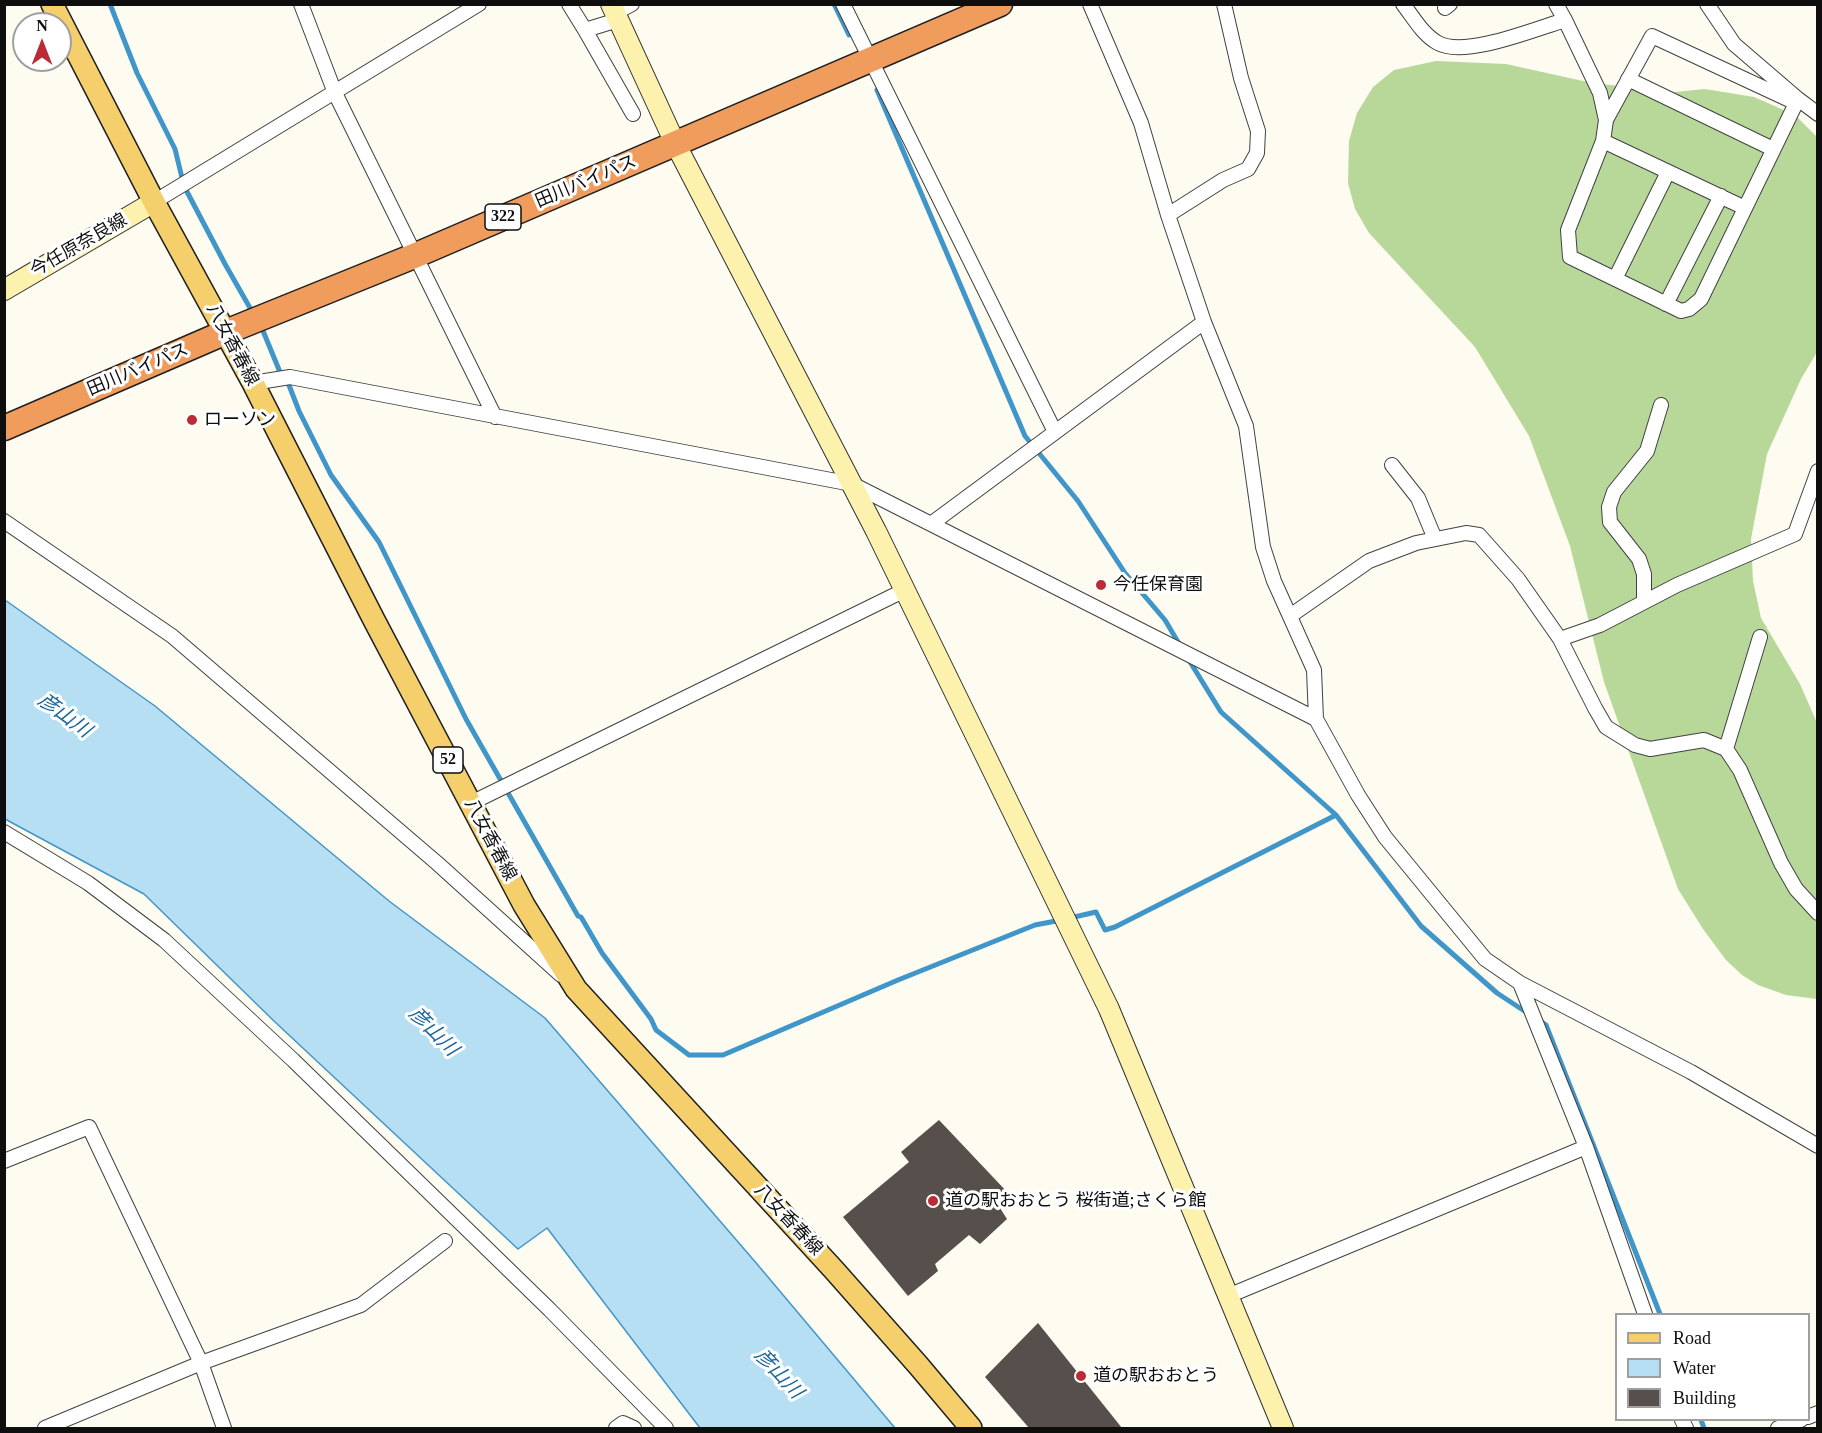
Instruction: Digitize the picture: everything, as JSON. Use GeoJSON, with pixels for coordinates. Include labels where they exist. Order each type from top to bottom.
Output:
{"type":"FeatureCollection","features":[{"type":"Feature","properties":{"kind":"highway","name":"田川バイパス"},"geometry":{"type":"LineString","coordinates":[[4,428],[226,332],[414,256],[1000,4]]}},
{"type":"Feature","properties":{"kind":"main road","name":"八女香春線"},"geometry":{"type":"LineString","coordinates":[[52,4],[154,202],[253,382],[524,905],[576,989],[834,1270],[971,1428]]}},
{"type":"Feature","properties":{"kind":"street"},"geometry":{"type":"LineString","coordinates":[[301,4],[335,93],[495,417]]}},
{"type":"Feature","properties":{"kind":"street"},"geometry":{"type":"LineString","coordinates":[[154,202],[479,4]]}},
{"type":"Feature","properties":{"kind":"street"},"geometry":{"type":"LineString","coordinates":[[569,4],[633,114]]}},
{"type":"Feature","properties":{"kind":"street"},"geometry":{"type":"LineString","coordinates":[[843,4],[1055,432]]}},
{"type":"Feature","properties":{"kind":"street"},"geometry":{"type":"LineString","coordinates":[[1090,4],[1141,123],[1168,215],[1204,322],[1246,426],[1263,547],[1274,581],[1314,670],[1316,719],[1358,795],[1385,837],[1485,959],[1520,983],[1691,1072],[1818,1146]]}},
{"type":"Feature","properties":{"kind":"street"},"geometry":{"type":"LineString","coordinates":[[1168,215],[1223,180],[1248,169],[1257,153],[1258,130],[1238,67],[1224,4]]}},
{"type":"Feature","properties":{"kind":"street"},"geometry":{"type":"LineString","coordinates":[[1403,4],[1422,29],[1438,43],[1456,48],[1480,46],[1564,20]]}},
{"type":"Feature","properties":{"kind":"street"},"geometry":{"type":"LineString","coordinates":[[1556,4],[1600,93],[1606,120]]}},
{"type":"Feature","properties":{"kind":"street"},"geometry":{"type":"LineString","coordinates":[[1707,4],[1734,44],[1797,101]]}},
{"type":"Feature","properties":{"kind":"street"},"geometry":{"type":"LineString","coordinates":[[585,30],[619,10],[675,143],[852,484],[1109,1010],[1283,1428]]}},
{"type":"Feature","properties":{"kind":"street"},"geometry":{"type":"LineString","coordinates":[[1797,101],[1701,299],[1689,309],[1681,311],[1570,257],[1568,230],[1603,141],[1606,120],[1652,36],[1797,101],[1818,114]]}},
{"type":"Feature","properties":{"kind":"street"},"geometry":{"type":"LineString","coordinates":[[1628,79],[1773,149]]}},
{"type":"Feature","properties":{"kind":"street"},"geometry":{"type":"LineString","coordinates":[[1603,141],[1745,208]]}},
{"type":"Feature","properties":{"kind":"street"},"geometry":{"type":"LineString","coordinates":[[1615,279],[1668,172]]}},
{"type":"Feature","properties":{"kind":"street"},"geometry":{"type":"LineString","coordinates":[[1666,304],[1721,196]]}},
{"type":"Feature","properties":{"kind":"street","name":"今任原奈良線"},"geometry":{"type":"LineString","coordinates":[[4,290],[154,202]]}},
{"type":"Feature","properties":{"kind":"street"},"geometry":{"type":"LineString","coordinates":[[931,524],[1204,322]]}},
{"type":"Feature","properties":{"kind":"street"},"geometry":{"type":"LineString","coordinates":[[253,382],[290,377],[852,484],[1316,719]]}},
{"type":"Feature","properties":{"kind":"street"},"geometry":{"type":"LineString","coordinates":[[1644,602],[1644,574],[1639,559],[1610,522],[1609,507],[1614,492],[1647,451],[1661,405]]}},
{"type":"Feature","properties":{"kind":"street"},"geometry":{"type":"LineString","coordinates":[[1392,465],[1418,498],[1436,539]]}},
{"type":"Feature","properties":{"kind":"street"},"geometry":{"type":"LineString","coordinates":[[1560,639],[1600,625],[1677,585],[1796,534],[1818,471]]}},
{"type":"Feature","properties":{"kind":"street"},"geometry":{"type":"LineString","coordinates":[[4,521],[172,636],[437,863],[576,989]]}},
{"type":"Feature","properties":{"kind":"street"},"geometry":{"type":"LineString","coordinates":[[1290,616],[1369,561],[1416,543],[1466,533],[1479,536],[1518,579],[1560,639],[1606,727],[1635,745],[1650,750],[1704,740],[1726,749],[1740,770],[1781,863],[1796,889],[1818,913]]}},
{"type":"Feature","properties":{"kind":"street"},"geometry":{"type":"LineString","coordinates":[[471,803],[904,590]]}},
{"type":"Feature","properties":{"kind":"street"},"geometry":{"type":"LineString","coordinates":[[1726,749],[1760,637]]}},
{"type":"Feature","properties":{"kind":"street"},"geometry":{"type":"LineString","coordinates":[[4,832],[88,883],[164,940],[293,1059],[550,1310],[666,1428]]}},
{"type":"Feature","properties":{"kind":"street"},"geometry":{"type":"LineString","coordinates":[[1520,983],[1586,1147],[1645,1313]]}},
{"type":"Feature","properties":{"kind":"street"},"geometry":{"type":"LineString","coordinates":[[4,1161],[88,1127],[201,1364],[224,1428]]}},
{"type":"Feature","properties":{"kind":"street"},"geometry":{"type":"LineString","coordinates":[[1228,1296],[1586,1147]]}},
{"type":"Feature","properties":{"kind":"street"},"geometry":{"type":"LineString","coordinates":[[45,1428],[201,1364],[361,1305],[445,1241]]}},
{"type":"Feature","properties":{"kind":"street"},"geometry":{"type":"LineString","coordinates":[[1778,1428],[1796,1421]]}},
{"type":"Feature","properties":{"kind":"street"},"geometry":{"type":"LineString","coordinates":[[616,1428],[622,1424],[634,1428]]}},
{"type":"Feature","properties":{"kind":"green space"},"geometry":{"type":"Polygon","coordinates":[[[1436,61],[1506,64],[1592,83],[1675,92],[1705,89],[1754,97],[1795,115],[1817,137],[1817,352],[1801,379],[1767,454],[1751,539],[1753,581],[1761,618],[1800,684],[1817,723],[1817,999],[1786,995],[1758,985],[1742,975],[1726,960],[1678,889],[1604,682],[1570,546],[1529,436],[1475,347],[1369,233],[1355,209],[1348,183],[1349,141],[1357,113],[1373,87],[1394,70],[1436,61]]]}},
{"type":"Feature","properties":{"kind":"water","name":"彦山川"},"geometry":{"type":"Polygon","coordinates":[[[5,600],[155,706],[389,901],[545,1018],[895,1428],[700,1428],[547,1228],[518,1249],[275,1022],[144,894],[5,819],[5,600]]]}},
{"type":"Feature","properties":{"kind":"building","name":"道の駅おおとう 桜街道;さくら館"},"geometry":{"type":"Polygon","coordinates":[[[939,1120],[1009,1194],[1000,1208],[1007,1219],[980,1244],[969,1235],[935,1264],[938,1271],[908,1296],[843,1217],[909,1162],[901,1152],[939,1120]]]}},
{"type":"Feature","properties":{"kind":"building"},"geometry":{"type":"Polygon","coordinates":[[[1038,1323],[1122,1428],[1029,1428],[985,1377],[1038,1323]]]}},
{"type":"Feature","properties":{"kind":"waterway"},"geometry":{"type":"LineString","coordinates":[[110,4],[137,73],[175,149],[184,186],[254,315]]}},
{"type":"Feature","properties":{"kind":"waterway"},"geometry":{"type":"LineString","coordinates":[[834,4],[849,35]]}},
{"type":"Feature","properties":{"kind":"waterway"},"geometry":{"type":"LineString","coordinates":[[877,90],[1025,436],[1078,501],[1125,573],[1165,620],[1181,647]]}},
{"type":"Feature","properties":{"kind":"waterway"},"geometry":{"type":"LineString","coordinates":[[261,326],[282,377],[287,380],[299,411],[331,475],[379,542],[466,719],[578,916],[581,917],[602,953],[651,1019],[656,1030],[689,1055],[723,1055],[898,980],[1035,925],[1061,920]]}},
{"type":"Feature","properties":{"kind":"waterway"},"geometry":{"type":"LineString","coordinates":[[1187,657],[1221,712],[1336,815],[1421,926],[1497,993],[1529,1014]]}},
{"type":"Feature","properties":{"kind":"waterway"},"geometry":{"type":"LineString","coordinates":[[1070,918],[1096,912],[1105,930],[1115,927],[1336,815]]}},
{"type":"Feature","properties":{"kind":"waterway"},"geometry":{"type":"LineString","coordinates":[[1539,1020],[1546,1025],[1660,1313]]}},
{"type":"Feature","properties":{"kind":"waterway"},"geometry":{"type":"LineString","coordinates":[[1701,1421],[1704,1428]]}},
{"type":"Feature","properties":{"kind":"place","name":"ローソン"},"geometry":{"type":"Point","coordinates":[192,420]}},
{"type":"Feature","properties":{"kind":"place","name":"今任保育園"},"geometry":{"type":"Point","coordinates":[1101,585]}},
{"type":"Feature","properties":{"kind":"place","name":"道の駅おおとう 桜街道;さくら館"},"geometry":{"type":"Point","coordinates":[933,1201]}},
{"type":"Feature","properties":{"kind":"place","name":"道の駅おおとう"},"geometry":{"type":"Point","coordinates":[1081,1376]}}]}
